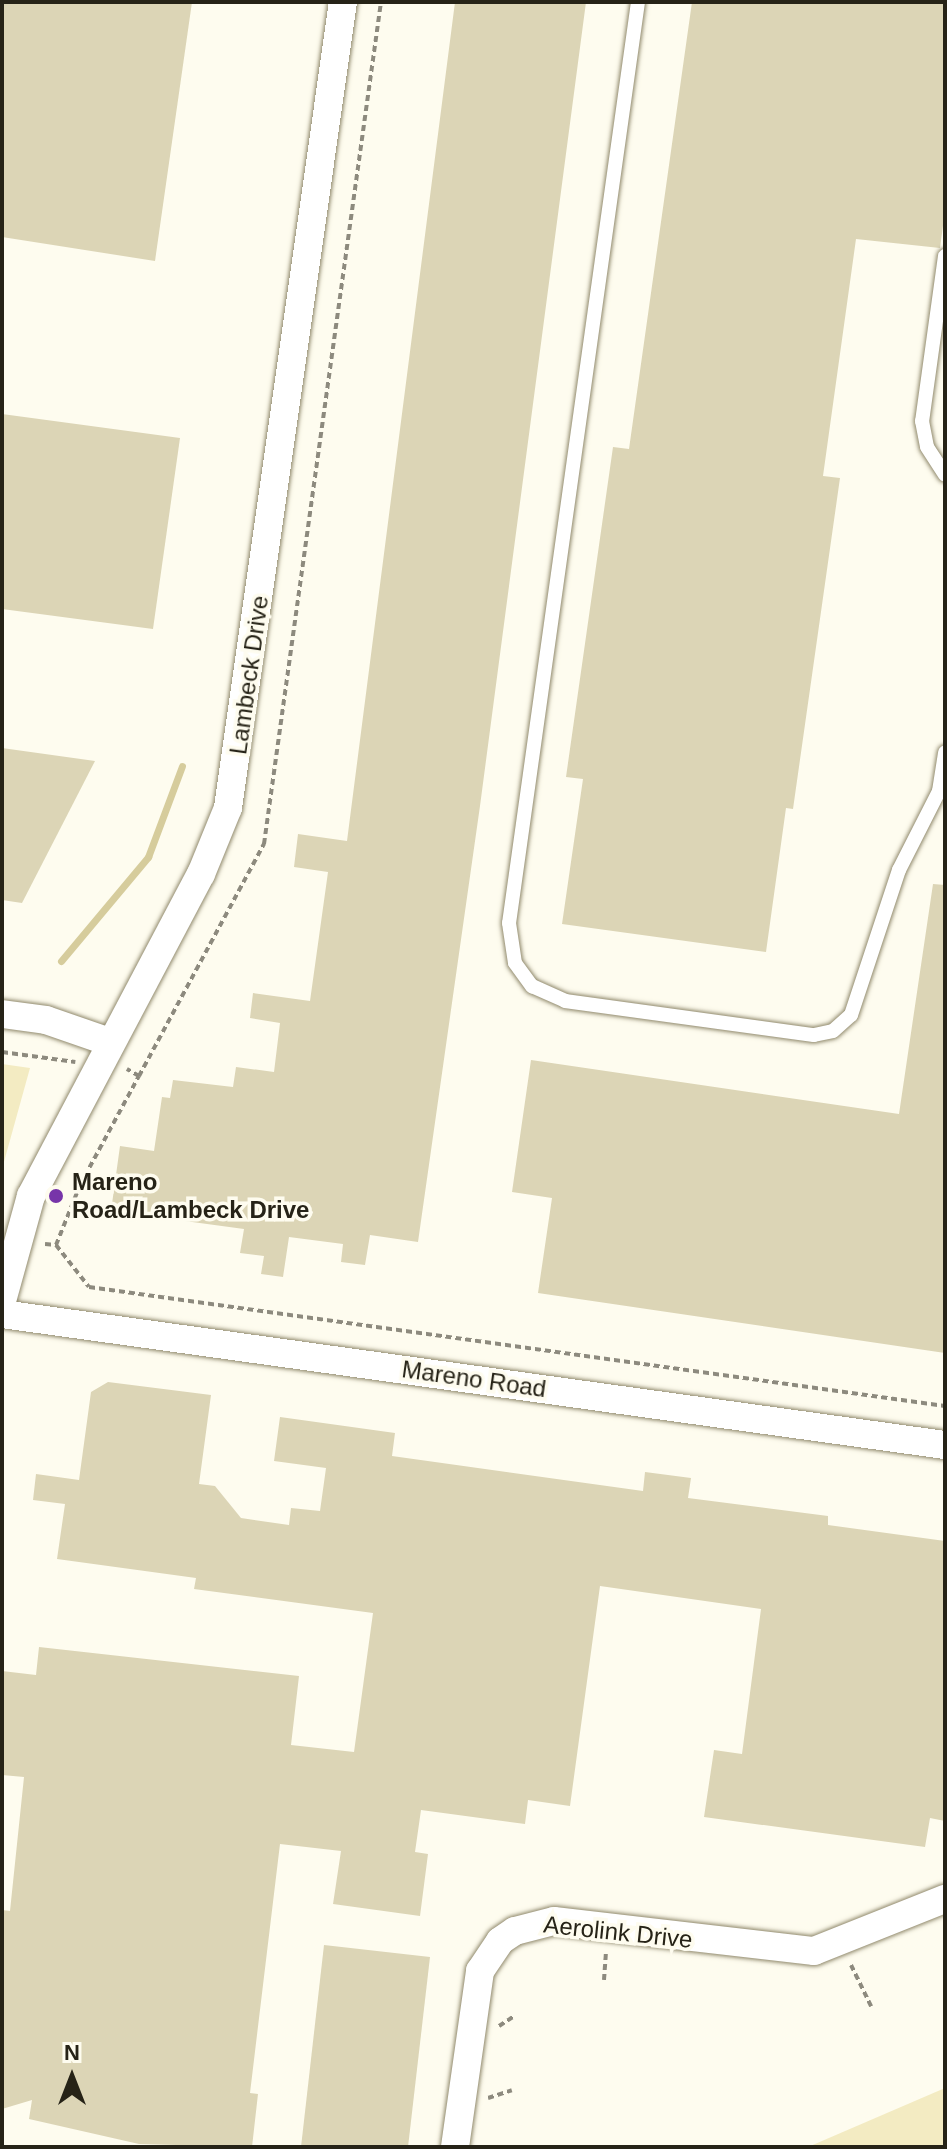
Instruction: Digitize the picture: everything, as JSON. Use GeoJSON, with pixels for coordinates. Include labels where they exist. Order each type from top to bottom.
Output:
{"type":"FeatureCollection","features":[{"type":"Feature","properties":{"kind":"street","name":"Lambeck Drive"},"geometry":{"type":"LineString","coordinates":[[2,1301],[31,1196],[201,874],[228,808],[343,2]]}},
{"type":"Feature","properties":{"kind":"street"},"geometry":{"type":"LineString","coordinates":[[2,1014],[46,1020],[110,1042]]}},
{"type":"Feature","properties":{"kind":"street","name":"Mareno Road"},"geometry":{"type":"LineString","coordinates":[[2,1314],[945,1445]]}},
{"type":"Feature","properties":{"kind":"street","name":"Aerolink Drive"},"geometry":{"type":"LineString","coordinates":[[455,2147],[480,1971],[500,1941],[515,1931],[554,1921],[802,1952],[840,1941],[945,1899]]}},
{"type":"Feature","properties":{"kind":"lane"},"geometry":{"type":"LineString","coordinates":[[638,2],[509,923],[515,963],[532,986],[565,1001],[814,1035],[833,1031],[851,1015],[899,870],[939,804],[945,752]]}},
{"type":"Feature","properties":{"kind":"lane"},"geometry":{"type":"LineString","coordinates":[[945,256],[922,421],[927,447],[945,475]]}},
{"type":"Feature","properties":{"kind":"path"},"geometry":{"type":"LineString","coordinates":[[56,1245],[89,1287],[945,1406]]}},
{"type":"Feature","properties":{"kind":"path"},"geometry":{"type":"LineString","coordinates":[[840,1941],[871,2006]]}},
{"type":"Feature","properties":{"kind":"shaded area"},"geometry":{"type":"Polygon","coordinates":[[[2,1064],[30,1068],[2,1169],[2,1064]]]}},
{"type":"Feature","properties":{"kind":"shaded area"},"geometry":{"type":"Polygon","coordinates":[[[945,2088],[945,2147],[808,2147],[945,2088]]]}},
{"type":"Feature","properties":{"kind":"building"},"geometry":{"type":"Polygon","coordinates":[[[2,2],[192,2],[155,261],[2,237],[2,2]]]}},
{"type":"Feature","properties":{"kind":"building"},"geometry":{"type":"Polygon","coordinates":[[[455,2],[586,2],[480,806],[418,1242],[370,1235],[365,1265],[341,1262],[343,1244],[289,1237],[283,1277],[261,1274],[264,1256],[240,1253],[244,1229],[111,1211],[120,1146],[154,1151],[162,1097],[170,1098],[173,1080],[233,1087],[236,1067],[274,1072],[280,1023],[250,1018],[253,993],[310,1001],[328,872],[294,867],[298,834],[347,841],[455,2]]]}},
{"type":"Feature","properties":{"kind":"building"},"geometry":{"type":"Polygon","coordinates":[[[692,2],[945,2],[945,211],[940,248],[856,239],[823,476],[840,478],[793,809],[786,808],[766,952],[562,924],[583,779],[566,777],[613,447],[629,449],[692,2]]]}},
{"type":"Feature","properties":{"kind":"building"},"geometry":{"type":"Polygon","coordinates":[[[2,414],[180,438],[153,629],[2,609],[2,414]]]}},
{"type":"Feature","properties":{"kind":"building"},"geometry":{"type":"Polygon","coordinates":[[[2,748],[95,761],[22,903],[2,900],[2,748]]]}},
{"type":"Feature","properties":{"kind":"building"},"geometry":{"type":"Polygon","coordinates":[[[933,884],[945,885],[945,1353],[538,1293],[552,1198],[512,1192],[531,1060],[899,1114],[933,884]]]}},
{"type":"Feature","properties":{"kind":"building"},"geometry":{"type":"Polygon","coordinates":[[[108,1382],[211,1395],[199,1484],[215,1486],[241,1518],[289,1525],[291,1508],[320,1511],[326,1468],[274,1461],[280,1417],[395,1433],[392,1456],[643,1491],[645,1472],[691,1478],[688,1498],[828,1516],[828,1525],[945,1541],[945,1821],[930,1818],[925,1847],[704,1817],[714,1750],[742,1754],[761,1609],[600,1586],[570,1806],[528,1800],[525,1824],[421,1810],[415,1852],[428,1854],[420,1916],[333,1904],[341,1851],[280,1844],[250,2093],[258,2094],[252,2147],[139,2144],[29,2119],[32,2100],[2,2109],[2,1910],[10,1911],[24,1777],[2,1775],[2,1671],[36,1675],[39,1647],[299,1676],[291,1745],[354,1752],[373,1613],[194,1589],[196,1578],[57,1559],[65,1504],[33,1500],[36,1474],[79,1480],[91,1392],[108,1382]]]}},
{"type":"Feature","properties":{"kind":"building"},"geometry":{"type":"Polygon","coordinates":[[[324,1945],[430,1957],[408,2147],[301,2147],[324,1945]]]}},
{"type":"Feature","properties":{"kind":"waterway"},"geometry":{"type":"LineString","coordinates":[[61,961],[148,857],[182,766]]}},
{"type":"Feature","properties":{"kind":"place","name":"Mareno Road/Lambeck Drive"},"geometry":{"type":"Point","coordinates":[56,1196]}}]}
